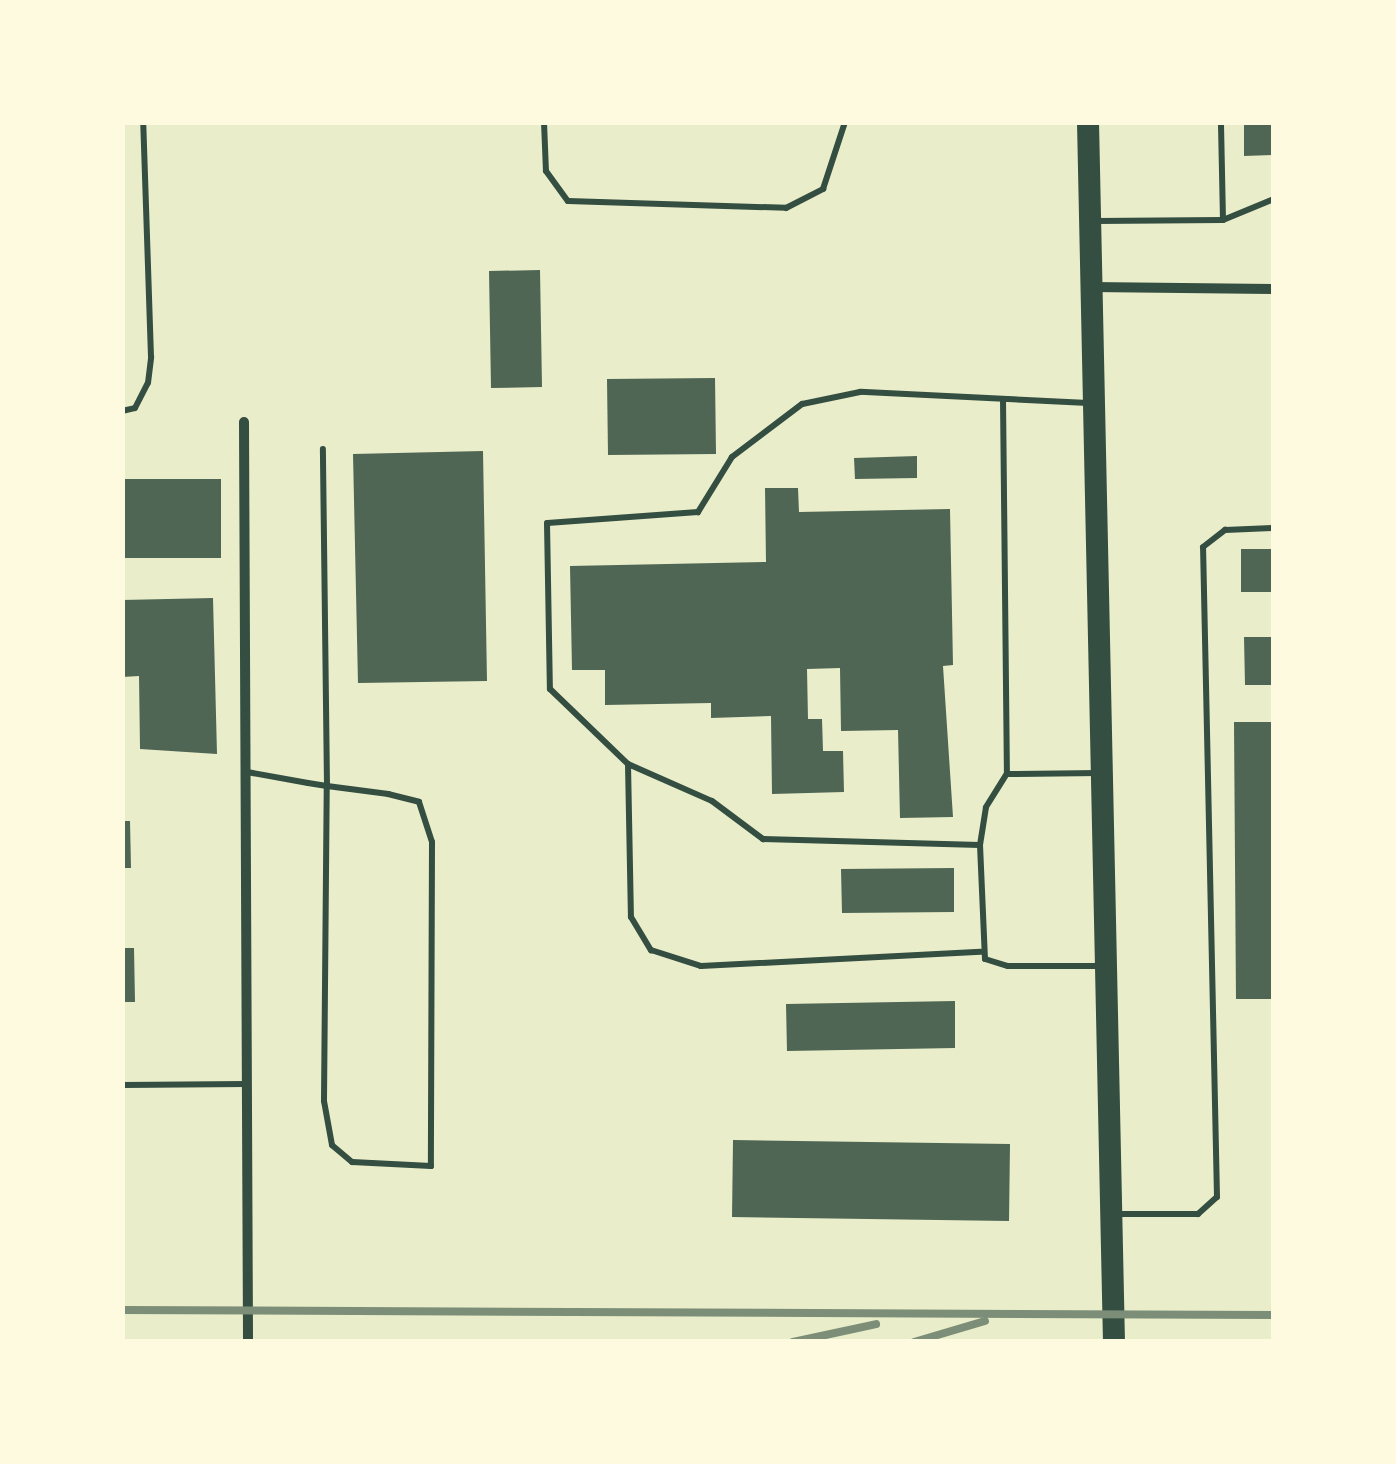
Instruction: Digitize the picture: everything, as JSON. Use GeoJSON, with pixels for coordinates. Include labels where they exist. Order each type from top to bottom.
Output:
{"type":"FeatureCollection","features":[{"type":"Feature","properties":{"kind":"main road"},"geometry":{"type":"LineString","coordinates":[[1088,122],[1114,1342]]}},
{"type":"Feature","properties":{"kind":"street"},"geometry":{"type":"LineString","coordinates":[[1092,287],[1274,288]]}},
{"type":"Feature","properties":{"kind":"street"},"geometry":{"type":"LineString","coordinates":[[244,422],[248,1342]]}},
{"type":"Feature","properties":{"kind":"lane"},"geometry":{"type":"LineString","coordinates":[[122,411],[135,408],[148,383],[152,356],[143,122]]}},
{"type":"Feature","properties":{"kind":"lane"},"geometry":{"type":"LineString","coordinates":[[544,122],[546,171],[568,201],[786,208],[823,190],[845,122]]}},
{"type":"Feature","properties":{"kind":"lane"},"geometry":{"type":"LineString","coordinates":[[1221,122],[1223,220]]}},
{"type":"Feature","properties":{"kind":"lane"},"geometry":{"type":"LineString","coordinates":[[1090,222],[1223,220],[1274,199]]}},
{"type":"Feature","properties":{"kind":"lane"},"geometry":{"type":"LineString","coordinates":[[980,845],[763,839],[712,801],[628,764],[550,690],[547,523],[698,512],[732,457],[802,404],[860,392],[1094,403]]}},
{"type":"Feature","properties":{"kind":"lane"},"geometry":{"type":"LineString","coordinates":[[981,952],[980,845],[986,807],[1007,774],[1004,399]]}},
{"type":"Feature","properties":{"kind":"lane"},"geometry":{"type":"LineString","coordinates":[[246,772],[327,786],[420,802],[432,842],[431,1166],[352,1162],[332,1146],[324,1101],[327,786],[323,448]]}},
{"type":"Feature","properties":{"kind":"lane"},"geometry":{"type":"LineString","coordinates":[[1111,1214],[1198,1214],[1217,1197],[1203,546],[1225,530],[1274,528]]}},
{"type":"Feature","properties":{"kind":"lane"},"geometry":{"type":"LineString","coordinates":[[628,764],[632,916],[651,950],[701,966],[981,952],[1008,966],[1106,966]]}},
{"type":"Feature","properties":{"kind":"lane"},"geometry":{"type":"LineString","coordinates":[[1007,774],[1102,773]]}},
{"type":"Feature","properties":{"kind":"lane"},"geometry":{"type":"LineString","coordinates":[[122,1085],[248,1084]]}},
{"type":"Feature","properties":{"kind":"building"},"geometry":{"type":"Polygon","coordinates":[[[1244,122],[1274,122],[1274,155],[1244,156],[1244,122]]]}},
{"type":"Feature","properties":{"kind":"building"},"geometry":{"type":"Polygon","coordinates":[[[540,270],[542,387],[491,388],[489,271],[540,270]]]}},
{"type":"Feature","properties":{"kind":"building"},"geometry":{"type":"Polygon","coordinates":[[[715,378],[716,454],[608,455],[607,379],[715,378]]]}},
{"type":"Feature","properties":{"kind":"building"},"geometry":{"type":"Polygon","coordinates":[[[483,451],[487,681],[358,683],[353,454],[483,451]]]}},
{"type":"Feature","properties":{"kind":"building"},"geometry":{"type":"Polygon","coordinates":[[[917,456],[917,478],[855,479],[854,458],[917,456]]]}},
{"type":"Feature","properties":{"kind":"building"},"geometry":{"type":"Polygon","coordinates":[[[122,479],[221,479],[221,558],[122,558],[122,479]]]}},
{"type":"Feature","properties":{"kind":"building"},"geometry":{"type":"Polygon","coordinates":[[[765,488],[798,488],[799,512],[950,509],[953,665],[943,666],[953,817],[900,818],[898,730],[841,731],[840,668],[807,669],[808,719],[822,719],[823,751],[843,751],[844,792],[772,794],[771,716],[711,718],[711,703],[605,705],[605,670],[572,670],[570,566],[766,562],[765,488]]]}},
{"type":"Feature","properties":{"kind":"building"},"geometry":{"type":"Polygon","coordinates":[[[1241,549],[1274,549],[1274,592],[1241,592],[1241,549]]]}},
{"type":"Feature","properties":{"kind":"building"},"geometry":{"type":"Polygon","coordinates":[[[213,598],[217,754],[140,749],[139,676],[122,677],[122,600],[213,598]]]}},
{"type":"Feature","properties":{"kind":"building"},"geometry":{"type":"Polygon","coordinates":[[[1244,637],[1274,637],[1274,685],[1245,685],[1244,637]]]}},
{"type":"Feature","properties":{"kind":"building"},"geometry":{"type":"Polygon","coordinates":[[[1234,722],[1274,722],[1274,999],[1236,999],[1234,722]]]}},
{"type":"Feature","properties":{"kind":"building"},"geometry":{"type":"Polygon","coordinates":[[[122,821],[130,821],[131,868],[122,868],[122,821]]]}},
{"type":"Feature","properties":{"kind":"building"},"geometry":{"type":"Polygon","coordinates":[[[954,868],[954,912],[842,913],[841,869],[954,868]]]}},
{"type":"Feature","properties":{"kind":"building"},"geometry":{"type":"Polygon","coordinates":[[[122,948],[134,948],[135,1002],[122,1002],[122,948]]]}},
{"type":"Feature","properties":{"kind":"building"},"geometry":{"type":"Polygon","coordinates":[[[955,1001],[955,1048],[787,1051],[786,1004],[955,1001]]]}},
{"type":"Feature","properties":{"kind":"building"},"geometry":{"type":"Polygon","coordinates":[[[733,1140],[1010,1144],[1009,1221],[732,1217],[733,1140]]]}},
{"type":"Feature","properties":{"kind":"railway"},"geometry":{"type":"LineString","coordinates":[[122,1310],[1274,1315]]}},
{"type":"Feature","properties":{"kind":"railway"},"geometry":{"type":"LineString","coordinates":[[914,1342],[985,1321]]}},
{"type":"Feature","properties":{"kind":"railway"},"geometry":{"type":"LineString","coordinates":[[793,1342],[876,1324]]}}]}
